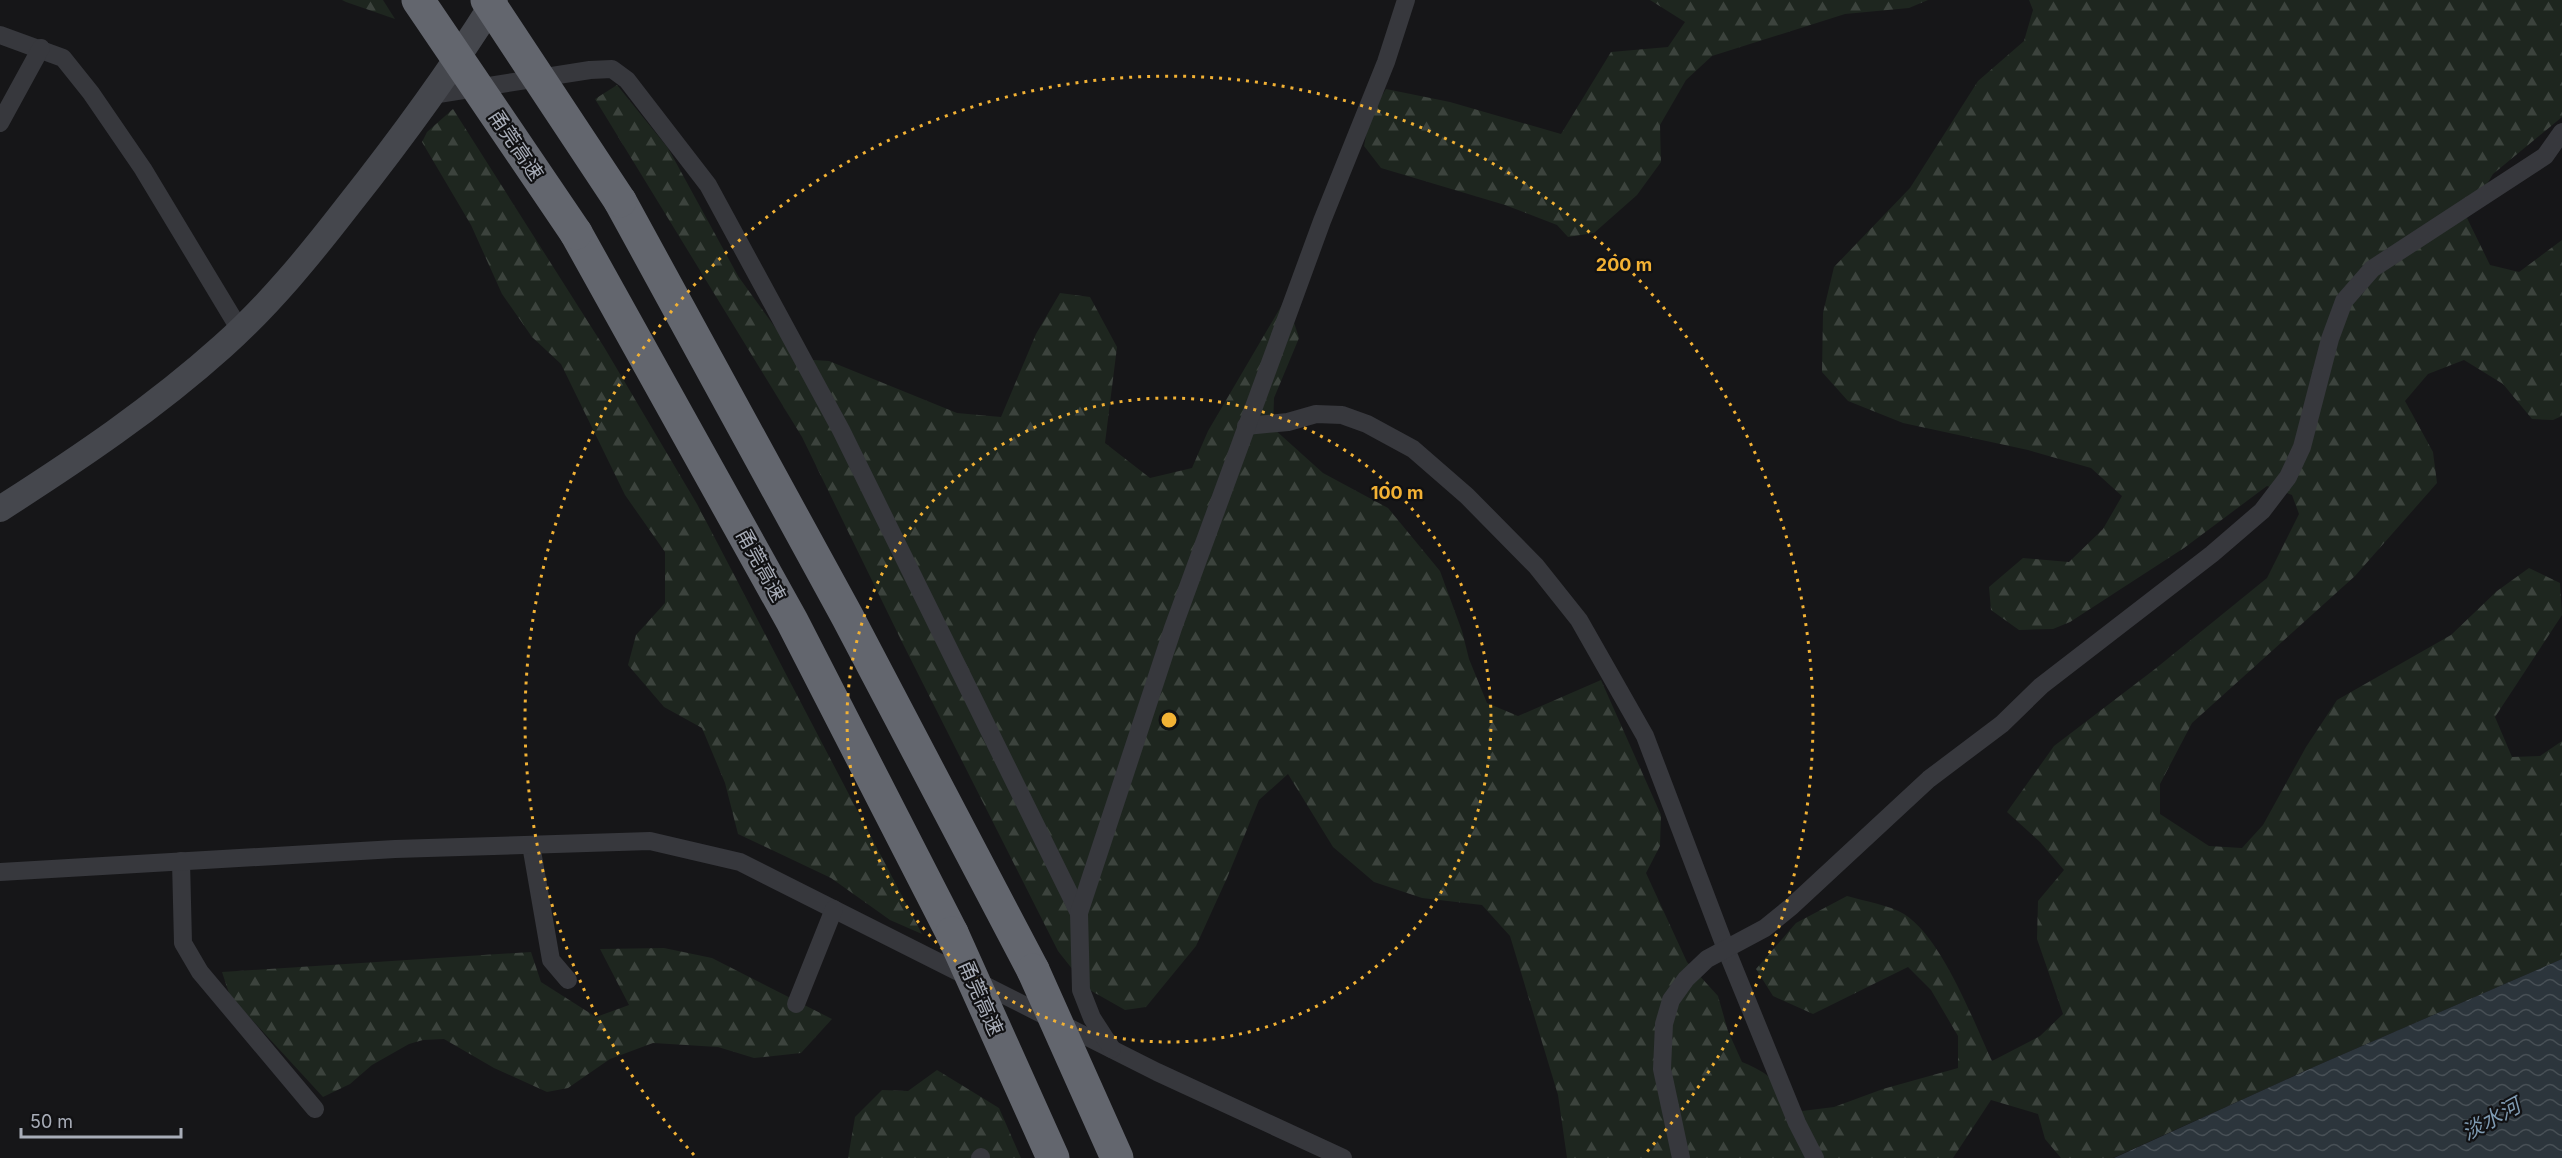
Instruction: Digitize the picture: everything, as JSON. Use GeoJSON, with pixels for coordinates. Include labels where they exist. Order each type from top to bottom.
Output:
{"type":"FeatureCollection","features":[{"type":"Feature","properties":{"kind":"highway","name":"甬莞高速"},"geometry":{"type":"LineString","coordinates":[[418,0],[576,232],[792,621],[952,933],[1053,1158]]}},
{"type":"Feature","properties":{"kind":"highway"},"geometry":{"type":"LineString","coordinates":[[487,0],[620,201],[847,616],[1033,970],[1117,1158]]}},
{"type":"Feature","properties":{"kind":"main road"},"geometry":{"type":"LineString","coordinates":[[0,509],[85,454],[136,417],[240,330],[322,239],[432,95],[495,0]]}},
{"type":"Feature","properties":{"kind":"street"},"geometry":{"type":"LineString","coordinates":[[1113,1050],[1092,1018],[1080,990],[1079,912],[1173,628],[1322,221],[1386,62],[1406,0]]}},
{"type":"Feature","properties":{"kind":"street"},"geometry":{"type":"LineString","coordinates":[[0,35],[41,48],[63,58],[91,93],[143,169],[240,330]]}},
{"type":"Feature","properties":{"kind":"street"},"geometry":{"type":"LineString","coordinates":[[0,123],[41,48]]}},
{"type":"Feature","properties":{"kind":"street"},"geometry":{"type":"LineString","coordinates":[[432,95],[590,69],[612,69],[627,80],[657,116],[708,185],[841,430],[1079,912]]}},
{"type":"Feature","properties":{"kind":"street"},"geometry":{"type":"LineString","coordinates":[[1681,1158],[1662,1069],[1664,1024],[1671,1000],[1686,980],[1707,959],[1765,928],[1792,906],[1929,779],[2002,724],[2042,686],[2195,568],[2262,511],[2288,477],[2302,447],[2330,339],[2344,301],[2372,269],[2545,156],[2562,132]]}},
{"type":"Feature","properties":{"kind":"street"},"geometry":{"type":"LineString","coordinates":[[1246,426],[1288,422],[1316,414],[1342,415],[1367,424],[1413,449],[1467,496],[1536,566],[1579,620],[1645,736],[1726,949],[1797,1123],[1815,1158]]}},
{"type":"Feature","properties":{"kind":"street"},"geometry":{"type":"LineString","coordinates":[[0,872],[395,849],[650,841],[740,862],[1113,1050],[1343,1158]]}},
{"type":"Feature","properties":{"kind":"street"},"geometry":{"type":"LineString","coordinates":[[531,845],[551,960],[568,980]]}},
{"type":"Feature","properties":{"kind":"street"},"geometry":{"type":"LineString","coordinates":[[181,861],[183,943],[200,972],[315,1109]]}},
{"type":"Feature","properties":{"kind":"street"},"geometry":{"type":"LineString","coordinates":[[796,1004],[834,909]]}},
{"type":"Feature","properties":{"kind":"green space"},"geometry":{"type":"Polygon","coordinates":[[[342,0],[383,0],[395,19],[346,2],[342,0]]]}},
{"type":"Feature","properties":{"kind":"green space"},"geometry":{"type":"Polygon","coordinates":[[[1650,0],[1928,0],[1909,8],[1845,14],[1712,56],[1686,80],[1660,125],[1661,162],[1637,195],[1594,233],[1568,237],[1557,225],[1505,205],[1381,168],[1364,146],[1370,115],[1386,89],[1450,102],[1561,134],[1611,52],[1668,47],[1685,22],[1650,0]]]}},
{"type":"Feature","properties":{"kind":"green space"},"geometry":{"type":"Polygon","coordinates":[[[2029,0],[2562,0],[2562,117],[2493,174],[2467,218],[2490,265],[2519,272],[2562,240],[2562,416],[2553,420],[2532,419],[2503,384],[2464,360],[2428,374],[2405,401],[2433,452],[2437,483],[2355,576],[2192,723],[2160,784],[2160,814],[2209,846],[2242,848],[2263,825],[2306,747],[2337,700],[2451,635],[2497,591],[2529,568],[2560,583],[2562,615],[2495,717],[2512,757],[2540,756],[2562,741],[2562,959],[2316,1066],[2113,1158],[2061,1158],[2045,1139],[2038,1114],[1991,1100],[1953,1158],[1567,1158],[1558,1095],[1510,936],[1482,905],[1422,898],[1374,882],[1333,847],[1288,774],[1259,800],[1196,946],[1146,1007],[1125,1010],[1088,989],[1058,951],[904,646],[802,437],[595,99],[617,85],[668,148],[738,276],[798,359],[829,361],[957,413],[1001,417],[1036,334],[1060,293],[1090,297],[1117,347],[1105,443],[1150,478],[1192,468],[1208,431],[1286,298],[1299,338],[1274,398],[1273,428],[1323,473],[1388,508],[1440,571],[1462,631],[1469,659],[1487,703],[1518,716],[1601,680],[1661,815],[1660,846],[1646,873],[1687,962],[1718,996],[1728,1031],[1742,1062],[1768,1076],[1802,1111],[1834,1107],[1883,1089],[1958,1068],[1958,1036],[1931,990],[1908,967],[1813,1014],[1773,996],[1756,969],[1796,923],[1847,896],[1898,911],[1918,926],[1944,960],[1992,1061],[2040,1036],[2063,1014],[2037,939],[2038,901],[2064,870],[2040,842],[2007,812],[2054,746],[2155,669],[2267,578],[2299,514],[2292,495],[2267,486],[2184,548],[2070,622],[2053,629],[2019,630],[1991,610],[1989,587],[2023,558],[2069,562],[2103,529],[2122,496],[2091,468],[2028,450],[1903,423],[1848,401],[1822,372],[1823,313],[1834,267],[1910,188],[1978,81],[2024,41],[2033,10],[2029,0]]]}},
{"type":"Feature","properties":{"kind":"green space"},"geometry":{"type":"Polygon","coordinates":[[[453,109],[604,347],[697,504],[922,934],[890,920],[831,878],[738,834],[725,783],[702,728],[664,707],[628,665],[636,635],[665,603],[665,552],[625,495],[561,364],[532,337],[502,294],[471,225],[422,142],[427,132],[453,109]]]}},
{"type":"Feature","properties":{"kind":"green space"},"geometry":{"type":"Polygon","coordinates":[[[664,948],[712,958],[832,1019],[801,1053],[754,1058],[718,1047],[653,1043],[610,1059],[568,1088],[547,1092],[494,1068],[444,1039],[423,1040],[409,1044],[372,1065],[350,1084],[323,1097],[230,996],[222,972],[531,952],[541,982],[596,1017],[629,1005],[600,949],[664,948]]]}},
{"type":"Feature","properties":{"kind":"green space"},"geometry":{"type":"Polygon","coordinates":[[[937,1070],[999,1108],[1021,1158],[848,1158],[855,1117],[882,1090],[908,1091],[937,1070]]]}},
{"type":"Feature","properties":{"kind":"water","name":"淡水河"},"geometry":{"type":"Polygon","coordinates":[[[2562,959],[2562,1158],[2114,1158],[2316,1066],[2562,959]]]}}]}
